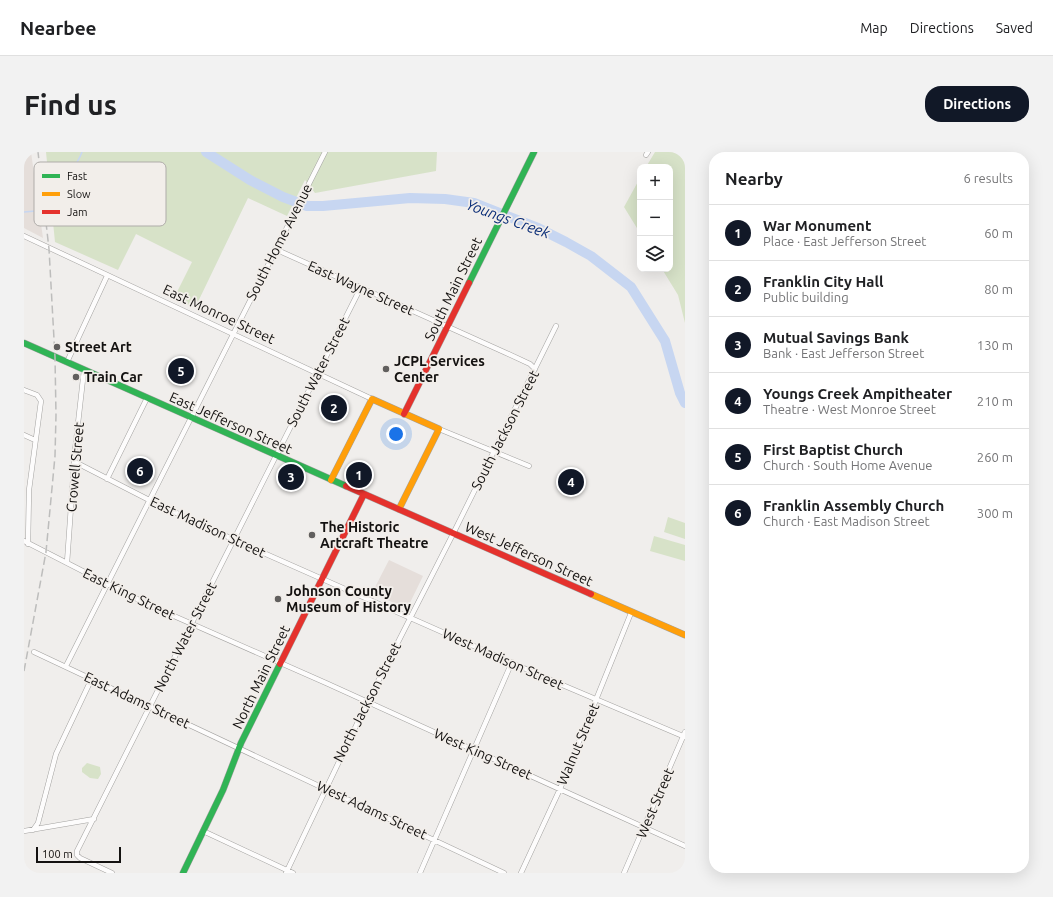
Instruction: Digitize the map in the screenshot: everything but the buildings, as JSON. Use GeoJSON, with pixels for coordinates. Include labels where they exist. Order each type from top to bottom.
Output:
{"type":"FeatureCollection","features":[{"type":"Feature","properties":{"kind":"street","name":"South Home Avenue"},"geometry":{"type":"LineString","coordinates":[[66,666],[325,152]]}},
{"type":"Feature","properties":{"kind":"street","name":"South Main Street"},"geometry":{"type":"LineString","coordinates":[[404,414],[534,152]]}},
{"type":"Feature","properties":{"kind":"street","name":"East Monroe Street"},"geometry":{"type":"LineString","coordinates":[[24,236],[107,276],[439,429]]}},
{"type":"Feature","properties":{"kind":"street","name":"East Wayne Street"},"geometry":{"type":"LineString","coordinates":[[275,249],[530,364],[535,369]]}},
{"type":"Feature","properties":{"kind":"street"},"geometry":{"type":"LineString","coordinates":[[67,362],[107,276]]}},
{"type":"Feature","properties":{"kind":"street","name":"South Water Street"},"geometry":{"type":"LineString","coordinates":[[276,456],[360,288]]}},
{"type":"Feature","properties":{"kind":"street","name":"South Jackson Street"},"geometry":{"type":"LineString","coordinates":[[453,534],[556,326]]}},
{"type":"Feature","properties":{"kind":"street","name":"East Jefferson Street"},"geometry":{"type":"LineString","coordinates":[[24,343],[364,494]]}},
{"type":"Feature","properties":{"kind":"street","name":"Crowell Street"},"geometry":{"type":"LineString","coordinates":[[67,563],[74,462],[84,370]]}},
{"type":"Feature","properties":{"kind":"street"},"geometry":{"type":"LineString","coordinates":[[24,390],[35,393],[41,398],[29,490],[26,543]]}},
{"type":"Feature","properties":{"kind":"street"},"geometry":{"type":"LineString","coordinates":[[107,478],[147,398]]}},
{"type":"Feature","properties":{"kind":"street"},"geometry":{"type":"LineString","coordinates":[[331,480],[372,399]]}},
{"type":"Feature","properties":{"kind":"street"},"geometry":{"type":"LineString","coordinates":[[399,509],[439,429],[529,466]]}},
{"type":"Feature","properties":{"kind":"street"},"geometry":{"type":"LineString","coordinates":[[24,435],[35,440]]}},
{"type":"Feature","properties":{"kind":"street","name":"North Water Street"},"geometry":{"type":"LineString","coordinates":[[112,873],[77,855],[276,456]]}},
{"type":"Feature","properties":{"kind":"street","name":"East Madison Street"},"geometry":{"type":"LineString","coordinates":[[74,462],[149,500],[322,579]]}},
{"type":"Feature","properties":{"kind":"street","name":"West Jefferson Street"},"geometry":{"type":"LineString","coordinates":[[364,494],[631,613],[685,635]]}},
{"type":"Feature","properties":{"kind":"street","name":"North Main Street"},"geometry":{"type":"LineString","coordinates":[[183,873],[223,790],[240,748],[280,663],[364,494]]}},
{"type":"Feature","properties":{"kind":"street","name":"North Jackson Street"},"geometry":{"type":"LineString","coordinates":[[286,872],[325,788],[453,534]]}},
{"type":"Feature","properties":{"kind":"street","name":"East King Street"},"geometry":{"type":"LineString","coordinates":[[26,543],[192,625],[280,663]]}},
{"type":"Feature","properties":{"kind":"street","name":"West Madison Street"},"geometry":{"type":"LineString","coordinates":[[322,579],[597,699],[684,735]]}},
{"type":"Feature","properties":{"kind":"street","name":"Walnut Street"},"geometry":{"type":"LineString","coordinates":[[522,873],[560,789],[631,613]]}},
{"type":"Feature","properties":{"kind":"street","name":"East Adams Street"},"geometry":{"type":"LineString","coordinates":[[34,652],[240,748]]}},
{"type":"Feature","properties":{"kind":"street"},"geometry":{"type":"LineString","coordinates":[[420,873],[512,662]]}},
{"type":"Feature","properties":{"kind":"street","name":"West King Street"},"geometry":{"type":"LineString","coordinates":[[280,663],[685,846]]}},
{"type":"Feature","properties":{"kind":"street"},"geometry":{"type":"LineString","coordinates":[[33,830],[38,823],[56,754],[92,678]]}},
{"type":"Feature","properties":{"kind":"street","name":"West Street"},"geometry":{"type":"LineString","coordinates":[[624,873],[645,828],[684,735]]}},
{"type":"Feature","properties":{"kind":"street","name":"West Adams Street"},"geometry":{"type":"LineString","coordinates":[[240,748],[504,873]]}},
{"type":"Feature","properties":{"kind":"street"},"geometry":{"type":"LineString","coordinates":[[24,831],[94,819]]}},
{"type":"Feature","properties":{"kind":"street"},"geometry":{"type":"LineString","coordinates":[[203,831],[286,872],[292,873]]}},
{"type":"Feature","properties":{"kind":"shaded area"},"geometry":{"type":"Polygon","coordinates":[[[24,152],[31,152],[34,174],[34,226],[41,226],[43,238],[24,228],[24,152]]]}},
{"type":"Feature","properties":{"kind":"shaded area"},"geometry":{"type":"Polygon","coordinates":[[[389,560],[423,576],[407,609],[372,593],[389,560]]]}},
{"type":"Feature","properties":{"kind":"green space"},"geometry":{"type":"Polygon","coordinates":[[[46,152],[437,152],[436,171],[315,193],[305,180],[287,216],[248,198],[195,308],[174,298],[192,262],[136,234],[118,270],[55,242],[53,226],[166,226],[166,162],[47,162],[46,152]]]}},
{"type":"Feature","properties":{"kind":"green space"},"geometry":{"type":"Polygon","coordinates":[[[655,152],[685,152],[685,323],[678,295],[664,272],[673,272],[673,164],[648,164],[655,152]]]}},
{"type":"Feature","properties":{"kind":"green space"},"geometry":{"type":"Polygon","coordinates":[[[637,183],[637,228],[624,207],[637,183]]]}},
{"type":"Feature","properties":{"kind":"green space"},"geometry":{"type":"Polygon","coordinates":[[[668,517],[685,523],[685,539],[664,532],[668,517]]]}},
{"type":"Feature","properties":{"kind":"green space"},"geometry":{"type":"Polygon","coordinates":[[[654,536],[685,545],[685,561],[650,551],[654,536]]]}},
{"type":"Feature","properties":{"kind":"green space"},"geometry":{"type":"Polygon","coordinates":[[[87,763],[100,767],[101,774],[98,779],[90,778],[82,772],[82,768],[87,763]]]}},
{"type":"Feature","properties":{"kind":"waterway"},"geometry":{"type":"LineString","coordinates":[[77,162],[82,152]]}},
{"type":"Feature","properties":{"kind":"waterway","name":"Youngs Creek"},"geometry":{"type":"LineString","coordinates":[[206,152],[250,180],[283,197],[307,206],[323,206],[410,198],[445,199],[474,203],[538,228],[566,242],[591,256],[631,287],[665,341],[680,393],[685,403]]}},
{"type":"Feature","properties":{"kind":"waterway"},"geometry":{"type":"LineString","coordinates":[[24,212],[34,211]]}},
{"type":"Feature","properties":{"kind":"railway"},"geometry":{"type":"LineString","coordinates":[[38,152],[39,162]]}},
{"type":"Feature","properties":{"kind":"railway"},"geometry":{"type":"LineString","coordinates":[[24,671],[46,552],[55,456],[55,357],[46,226]]}},
{"type":"Feature","properties":{"kind":"traffic: fast"},"geometry":{"type":"LineString","coordinates":[[469,283],[534,152]]}},
{"type":"Feature","properties":{"kind":"traffic: fast"},"geometry":{"type":"LineString","coordinates":[[24,343],[346,486]]}},
{"type":"Feature","properties":{"kind":"traffic: fast"},"geometry":{"type":"LineString","coordinates":[[183,873],[223,790],[241,743],[280,664]]}},
{"type":"Feature","properties":{"kind":"traffic: slow"},"geometry":{"type":"LineString","coordinates":[[331,480],[372,399],[439,429],[399,509]]}},
{"type":"Feature","properties":{"kind":"traffic: slow"},"geometry":{"type":"LineString","coordinates":[[591,594],[685,635]]}},
{"type":"Feature","properties":{"kind":"traffic: jam"},"geometry":{"type":"LineString","coordinates":[[404,414],[469,283]]}},
{"type":"Feature","properties":{"kind":"traffic: jam"},"geometry":{"type":"LineString","coordinates":[[346,486],[591,594]]}},
{"type":"Feature","properties":{"kind":"traffic: jam"},"geometry":{"type":"LineString","coordinates":[[280,664],[364,494]]}},
{"type":"Feature","properties":{"kind":"place","name":"Street Art"},"geometry":{"type":"Point","coordinates":[57,347]}},
{"type":"Feature","properties":{"kind":"place","name":"JCPL Services Center"},"geometry":{"type":"Point","coordinates":[386,369]}},
{"type":"Feature","properties":{"kind":"place","name":"First Baptist Church"},"geometry":{"type":"Point","coordinates":[181,371]}},
{"type":"Feature","properties":{"kind":"place","name":"Train Car"},"geometry":{"type":"Point","coordinates":[76,377]}},
{"type":"Feature","properties":{"kind":"place","name":"Franklin City Hall"},"geometry":{"type":"Point","coordinates":[334,408]}},
{"type":"Feature","properties":{"kind":"place","name":"Franklin Assembly Church"},"geometry":{"type":"Point","coordinates":[140,471]}},
{"type":"Feature","properties":{"kind":"place","name":"War Monument"},"geometry":{"type":"Point","coordinates":[359,475]}},
{"type":"Feature","properties":{"kind":"place","name":"Mutual Savings Bank"},"geometry":{"type":"Point","coordinates":[291,477]}},
{"type":"Feature","properties":{"kind":"place","name":"Youngs Creek Ampitheater"},"geometry":{"type":"Point","coordinates":[571,482]}},
{"type":"Feature","properties":{"kind":"place","name":"The Historic Artcraft Theatre"},"geometry":{"type":"Point","coordinates":[312,535]}},
{"type":"Feature","properties":{"kind":"place","name":"Johnson County Museum of History"},"geometry":{"type":"Point","coordinates":[278,599]}}]}
